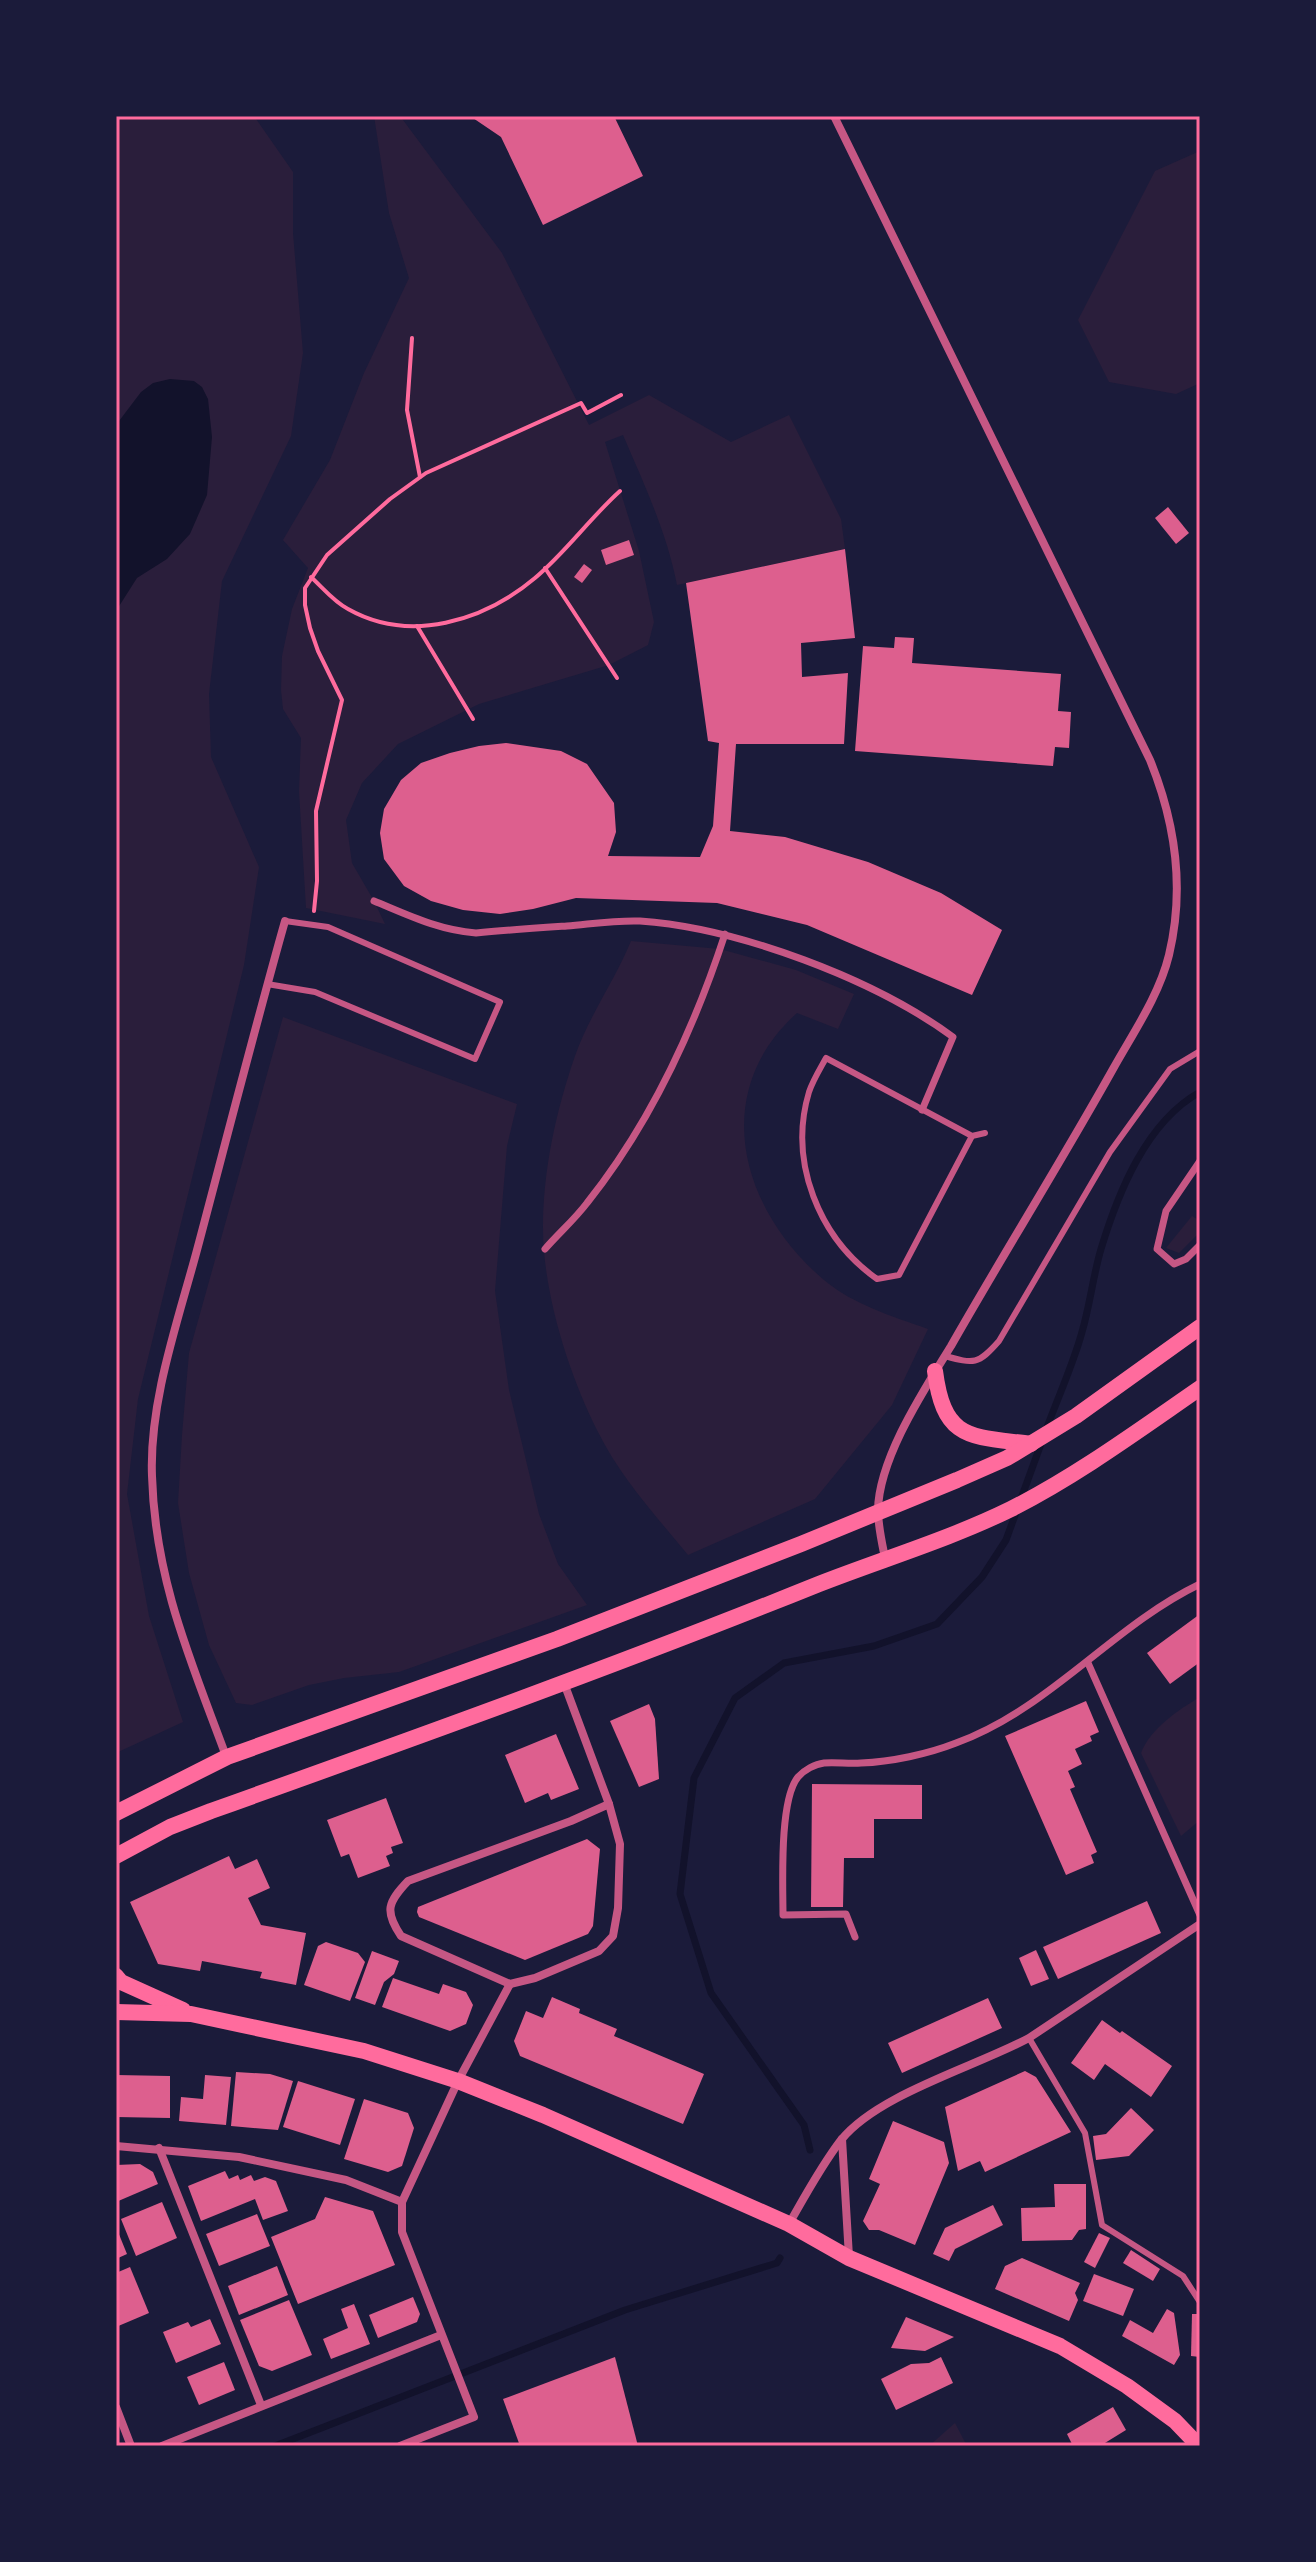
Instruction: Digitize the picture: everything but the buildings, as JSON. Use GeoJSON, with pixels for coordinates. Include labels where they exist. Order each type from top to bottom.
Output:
{"type":"FeatureCollection","features":[{"type":"Feature","properties":{"kind":"main road"},"geometry":{"type":"LineString","coordinates":[[116,1813],[227,1757],[557,1639],[788,1550],[957,1480],[1031,1444],[1076,1416],[1200,1327]]}},
{"type":"Feature","properties":{"kind":"main road"},"geometry":{"type":"LineString","coordinates":[[935,1371],[939,1401],[954,1425],[978,1437],[1031,1444]]}},
{"type":"Feature","properties":{"kind":"main road"},"geometry":{"type":"LineString","coordinates":[[116,1867],[122,1852],[170,1827],[564,1683],[954,1534],[1012,1508],[1084,1467],[1200,1388]]}},
{"type":"Feature","properties":{"kind":"main road"},"geometry":{"type":"LineString","coordinates":[[116,1976],[121,1982],[191,2014]]}},
{"type":"Feature","properties":{"kind":"main road"},"geometry":{"type":"LineString","coordinates":[[116,2012],[191,2014],[364,2051],[458,2081],[543,2115],[789,2224],[849,2258],[1060,2346],[1127,2386],[1175,2421],[1199,2446]]}},
{"type":"Feature","properties":{"kind":"street"},"geometry":{"type":"LineString","coordinates":[[834,116],[1150,760],[1167,810],[1177,855],[1174,927],[1168,958],[1154,995],[1082,1124],[935,1371],[891,1454],[881,1481],[878,1512],[885,1558]]}},
{"type":"Feature","properties":{"kind":"street"},"geometry":{"type":"LineString","coordinates":[[374,901],[427,924],[476,933],[639,921],[725,934],[823,968],[923,1015],[953,1037],[922,1110]]}},
{"type":"Feature","properties":{"kind":"street"},"geometry":{"type":"LineString","coordinates":[[227,1757],[168,1596],[160,1563],[152,1474],[155,1425],[170,1350],[285,921]]}},
{"type":"Feature","properties":{"kind":"street"},"geometry":{"type":"LineString","coordinates":[[545,1249],[587,1203],[622,1154],[670,1072],[702,1004],[725,934]]}},
{"type":"Feature","properties":{"kind":"street"},"geometry":{"type":"LineString","coordinates":[[1200,1161],[1166,1211],[1157,1249],[1174,1264],[1186,1259],[1200,1245]]}},
{"type":"Feature","properties":{"kind":"street"},"geometry":{"type":"LineString","coordinates":[[855,1937],[846,1914],[783,1915],[783,1847],[790,1792],[797,1778],[809,1768],[823,1763],[864,1763],[913,1755],[956,1743],[1027,1709],[1141,1620],[1200,1584]]}},
{"type":"Feature","properties":{"kind":"street"},"geometry":{"type":"LineString","coordinates":[[1088,1663],[1200,1915]]}},
{"type":"Feature","properties":{"kind":"street"},"geometry":{"type":"LineString","coordinates":[[564,1683],[609,1804],[620,1844],[618,1908],[613,1936],[599,1951],[535,1978],[510,1984],[401,1936],[390,1920],[391,1899],[408,1881],[609,1804]]}},
{"type":"Feature","properties":{"kind":"street"},"geometry":{"type":"LineString","coordinates":[[789,2224],[842,2138],[878,2109],[1029,2038],[1200,1924]]}},
{"type":"Feature","properties":{"kind":"street"},"geometry":{"type":"LineString","coordinates":[[400,2446],[474,2417],[402,2232],[402,2202],[458,2081],[510,1984]]}},
{"type":"Feature","properties":{"kind":"street"},"geometry":{"type":"LineString","coordinates":[[842,2138],[849,2258]]}},
{"type":"Feature","properties":{"kind":"street"},"geometry":{"type":"LineString","coordinates":[[116,2146],[239,2157],[346,2180],[402,2202]]}},
{"type":"Feature","properties":{"kind":"street"},"geometry":{"type":"LineString","coordinates":[[159,2148],[261,2405]]}},
{"type":"Feature","properties":{"kind":"street"},"geometry":{"type":"LineString","coordinates":[[162,2446],[441,2335]]}},
{"type":"Feature","properties":{"kind":"street"},"geometry":{"type":"LineString","coordinates":[[116,2407],[131,2446]]}},
{"type":"Feature","properties":{"kind":"lane"},"geometry":{"type":"LineString","coordinates":[[267,984],[315,992],[475,1059],[500,1002],[328,927],[285,921]]}},
{"type":"Feature","properties":{"kind":"lane"},"geometry":{"type":"LineString","coordinates":[[945,1356],[978,1361],[999,1341],[1110,1152],[1136,1114],[1170,1069],[1200,1051]]}},
{"type":"Feature","properties":{"kind":"lane"},"geometry":{"type":"LineString","coordinates":[[972,1136],[899,1275],[877,1279],[855,1263],[830,1231],[813,1196],[803,1158],[803,1126],[809,1090],[826,1058],[972,1136],[985,1133]]}},
{"type":"Feature","properties":{"kind":"lane"},"geometry":{"type":"LineString","coordinates":[[1029,2038],[1085,2133],[1102,2225],[1183,2276],[1200,2302]]}},
{"type":"Feature","properties":{"kind":"path"},"geometry":{"type":"LineString","coordinates":[[412,338],[407,410],[420,477]]}},
{"type":"Feature","properties":{"kind":"path"},"geometry":{"type":"LineString","coordinates":[[312,925],[317,881],[316,811],[342,700],[310,628],[305,588],[311,577],[327,555],[390,499],[420,477],[456,457],[581,403],[587,413],[621,395]]}},
{"type":"Feature","properties":{"kind":"path"},"geometry":{"type":"LineString","coordinates":[[311,577],[346,608],[363,616],[393,625],[431,626],[454,621],[519,591],[620,491]]}},
{"type":"Feature","properties":{"kind":"path"},"geometry":{"type":"LineString","coordinates":[[545,568],[617,678]]}},
{"type":"Feature","properties":{"kind":"path"},"geometry":{"type":"LineString","coordinates":[[417,626],[473,719]]}},
{"type":"Feature","properties":{"kind":"shaded area"},"geometry":{"type":"Polygon","coordinates":[[[116,116],[254,116],[293,172],[293,233],[303,353],[291,436],[222,581],[209,694],[211,757],[259,867],[244,965],[138,1399],[127,1494],[149,1616],[183,1722],[116,1753],[116,116]]]}},
{"type":"Feature","properties":{"kind":"shaded area"},"geometry":{"type":"Polygon","coordinates":[[[374,116],[400,116],[502,253],[589,425],[649,395],[731,442],[789,415],[841,519],[845,549],[677,585],[661,528],[623,435],[605,442],[639,551],[654,622],[648,645],[609,665],[479,704],[398,744],[362,783],[346,820],[352,863],[385,924],[306,908],[299,791],[301,738],[283,709],[281,690],[282,656],[292,609],[308,568],[283,540],[330,460],[364,373],[409,278],[389,213],[374,116]]]}},
{"type":"Feature","properties":{"kind":"shaded area"},"geometry":{"type":"Polygon","coordinates":[[[1200,151],[1200,383],[1176,394],[1109,382],[1078,320],[1155,171],[1200,151]]]}},
{"type":"Feature","properties":{"kind":"shaded area"},"geometry":{"type":"Polygon","coordinates":[[[170,379],[194,381],[202,387],[208,399],[212,437],[207,495],[190,534],[167,559],[137,578],[116,611],[116,425],[141,392],[153,383],[170,379]]]}},
{"type":"Feature","properties":{"kind":"shaded area"},"geometry":{"type":"Polygon","coordinates":[[[631,941],[720,949],[796,970],[854,994],[838,1029],[797,1013],[769,1045],[752,1079],[745,1114],[746,1150],[756,1186],[772,1220],[795,1252],[836,1289],[861,1303],[928,1329],[892,1405],[815,1499],[688,1555],[628,1481],[587,1410],[560,1333],[544,1253],[545,1184],[562,1098],[581,1041],[631,941]]]}},
{"type":"Feature","properties":{"kind":"shaded area"},"geometry":{"type":"Polygon","coordinates":[[[283,1017],[517,1104],[507,1146],[495,1291],[509,1390],[539,1514],[558,1564],[587,1605],[399,1672],[309,1685],[252,1705],[236,1703],[209,1645],[189,1573],[178,1503],[189,1353],[283,1017]]]}},
{"type":"Feature","properties":{"kind":"shaded area"},"geometry":{"type":"Polygon","coordinates":[[[1192,1216],[1200,1221],[1200,1232],[1179,1253],[1166,1248],[1192,1216]]]}},
{"type":"Feature","properties":{"kind":"shaded area"},"geometry":{"type":"Polygon","coordinates":[[[1200,1697],[1200,1820],[1181,1836],[1141,1753],[1158,1728],[1200,1697]]]}},
{"type":"Feature","properties":{"kind":"shaded area"},"geometry":{"type":"Polygon","coordinates":[[[955,2423],[967,2446],[929,2446],[955,2423]]]}},
{"type":"Feature","properties":{"kind":"waterway"},"geometry":{"type":"LineString","coordinates":[[1046,1430],[1070,1369],[1085,1322],[1101,1249],[1126,1183],[1149,1140],[1164,1121],[1200,1092]]}},
{"type":"Feature","properties":{"kind":"waterway"},"geometry":{"type":"LineString","coordinates":[[810,2150],[804,2125],[711,1993],[680,1894],[694,1778],[735,1698],[784,1663],[874,1646],[937,1624],[982,1577],[1006,1540],[1042,1441]]}},
{"type":"Feature","properties":{"kind":"waterway"},"geometry":{"type":"LineString","coordinates":[[275,2446],[625,2310],[777,2263],[780,2258]]}}]}
